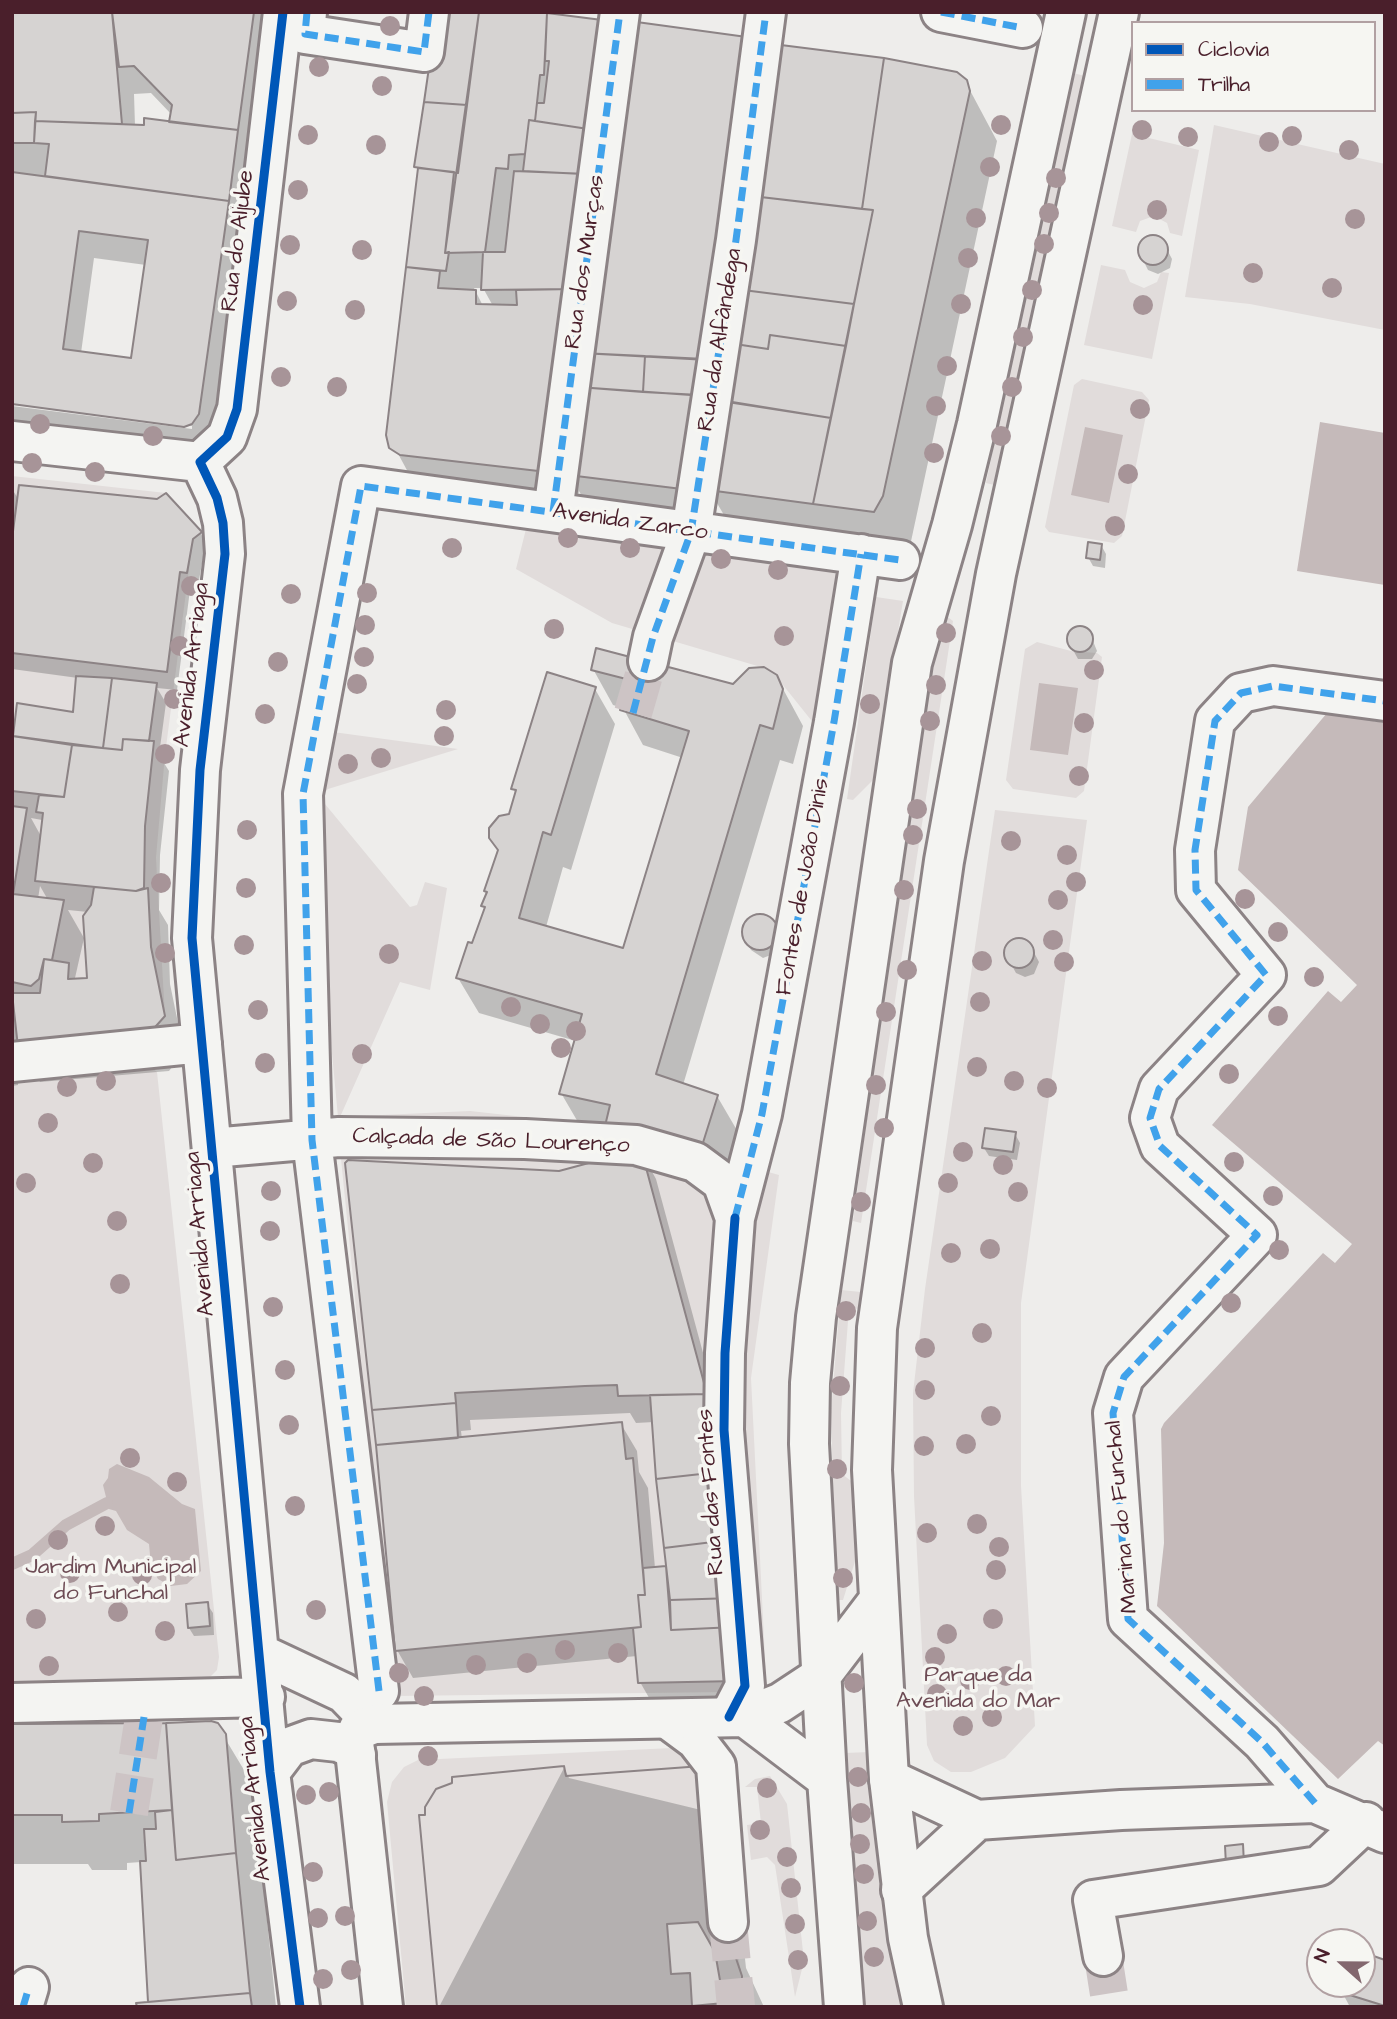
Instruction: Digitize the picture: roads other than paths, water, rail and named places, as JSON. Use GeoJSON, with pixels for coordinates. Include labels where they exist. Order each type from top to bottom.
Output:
{"type":"FeatureCollection","features":[{"type":"Feature","properties":{"kind":"street","name":"Rua do Aljube"},"geometry":{"type":"LineString","coordinates":[[200,462],[227,437],[237,409],[283,12]]}},
{"type":"Feature","properties":{"kind":"street"},"geometry":{"type":"LineString","coordinates":[[307,12],[305,34],[424,52],[429,12]]}},
{"type":"Feature","properties":{"kind":"street","name":"Rua dos Murças"},"geometry":{"type":"LineString","coordinates":[[553,512],[620,12]]}},
{"type":"Feature","properties":{"kind":"street","name":"Rua da Alfândega"},"geometry":{"type":"LineString","coordinates":[[648,661],[653,637],[691,532],[736,240],[766,12]]}},
{"type":"Feature","properties":{"kind":"street"},"geometry":{"type":"LineString","coordinates":[[941,12],[1023,28]]}},
{"type":"Feature","properties":{"kind":"street"},"geometry":{"type":"LineString","coordinates":[[844,2007],[827,1779],[809,1444],[810,1383],[816,1317],[874,907],[912,663],[974,436],[1066,12]]}},
{"type":"Feature","properties":{"kind":"street"},"geometry":{"type":"LineString","coordinates":[[923,2007],[901,1890],[888,1779],[872,1470],[877,1328],[944,861],[996,574],[1119,12]]}},
{"type":"Feature","properties":{"kind":"street"},"geometry":{"type":"LineString","coordinates":[[12,441],[200,462]]}},
{"type":"Feature","properties":{"kind":"street","name":"Avenida Arriaga"},"geometry":{"type":"LineString","coordinates":[[200,462],[217,498],[223,523],[225,554],[200,770],[193,869],[192,938],[270,1772],[300,2007]]}},
{"type":"Feature","properties":{"kind":"street","name":"Avenida Zarco"},"geometry":{"type":"LineString","coordinates":[[312,1140],[303,794],[361,486],[900,560]]}},
{"type":"Feature","properties":{"kind":"street","name":"Fontes de João Dinis"},"geometry":{"type":"LineString","coordinates":[[736,1218],[762,1114],[834,722],[861,554]]}},
{"type":"Feature","properties":{"kind":"street","name":"Marina do Funchal"},"geometry":{"type":"LineString","coordinates":[[1378,1829],[1315,1803],[1262,1742],[1128,1619],[1113,1413],[1124,1377],[1257,1235],[1160,1146],[1150,1118],[1159,1089],[1266,975],[1196,890],[1195,850],[1215,721],[1241,694],[1273,685],[1385,701]]}},
{"type":"Feature","properties":{"kind":"street"},"geometry":{"type":"LineString","coordinates":[[12,1062],[202,1043]]}},
{"type":"Feature","properties":{"kind":"street","name":"Calçada de São Lourenço"},"geometry":{"type":"LineString","coordinates":[[212,1148],[340,1137],[525,1139],[636,1145],[695,1161],[722,1182],[736,1218]]}},
{"type":"Feature","properties":{"kind":"street"},"geometry":{"type":"LineString","coordinates":[[312,1140],[370,1723],[383,2007]]}},
{"type":"Feature","properties":{"kind":"street","name":"Rua das Fontes"},"geometry":{"type":"LineString","coordinates":[[736,1218],[725,1353],[724,1430],[745,1686],[737,1717]]}},
{"type":"Feature","properties":{"kind":"street"},"geometry":{"type":"LineString","coordinates":[[261,1654],[344,1693],[370,1723],[737,1717],[780,1703],[821,1676],[878,1601]]}},
{"type":"Feature","properties":{"kind":"street"},"geometry":{"type":"LineString","coordinates":[[12,1703],[265,1697]]}},
{"type":"Feature","properties":{"kind":"street"},"geometry":{"type":"LineString","coordinates":[[737,1717],[827,1779]]}},
{"type":"Feature","properties":{"kind":"street"},"geometry":{"type":"LineString","coordinates":[[669,1720],[696,1740],[716,1766],[728,1922]]}},
{"type":"Feature","properties":{"kind":"street","name":"Avenida Arriaga"},"geometry":{"type":"LineString","coordinates":[[270,1772],[289,1747],[311,1739],[338,1742],[350,1747],[370,1723]]}},
{"type":"Feature","properties":{"kind":"street"},"geometry":{"type":"LineString","coordinates":[[888,1779],[977,1820],[1121,1810],[1315,1803]]}},
{"type":"Feature","properties":{"kind":"street"},"geometry":{"type":"LineString","coordinates":[[901,1890],[977,1820]]}},
{"type":"Feature","properties":{"kind":"street"},"geometry":{"type":"LineString","coordinates":[[1103,1956],[1093,1900],[1319,1866],[1378,1829]]}},
{"type":"Feature","properties":{"kind":"waterway"},"geometry":{"type":"LineString","coordinates":[[12,1564],[32,1555],[66,1525],[107,1503]]}},
{"type":"Feature","properties":{"kind":"tunnel"},"geometry":{"type":"LineString","coordinates":[[633,713],[648,661]]}},
{"type":"Feature","properties":{"kind":"tunnel"},"geometry":{"type":"LineString","coordinates":[[129,1813],[144,1717]]}},
{"type":"Feature","properties":{"kind":"tunnel"},"geometry":{"type":"LineString","coordinates":[[728,1922],[736,2007]]}},
{"type":"Feature","properties":{"kind":"tunnel"},"geometry":{"type":"LineString","coordinates":[[1103,1956],[1111,2007]]}},
{"type":"Feature","properties":{"kind":"park label","name":"Jardim Municipal do Funchal"},"geometry":{"type":"Point","coordinates":[111,1581]}},
{"type":"Feature","properties":{"kind":"park label","name":"Parque da Avenida do Mar"},"geometry":{"type":"Point","coordinates":[978,1689]}}]}
